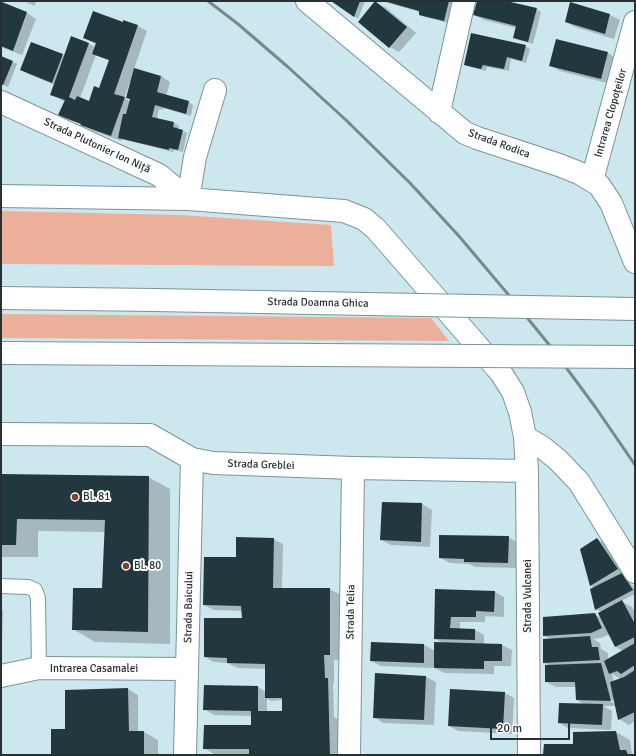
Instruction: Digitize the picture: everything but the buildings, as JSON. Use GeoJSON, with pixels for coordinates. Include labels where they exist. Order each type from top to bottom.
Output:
{"type":"FeatureCollection","features":[{"type":"Feature","properties":{"kind":"street","name":"Strada Rodica"},"geometry":{"type":"LineString","coordinates":[[307,1],[465,133],[559,165],[600,185],[611,203],[635,262]]}},
{"type":"Feature","properties":{"kind":"street"},"geometry":{"type":"LineString","coordinates":[[439,112],[464,1]]}},
{"type":"Feature","properties":{"kind":"street","name":"Intrarea Clopoțeilor"},"geometry":{"type":"LineString","coordinates":[[592,180],[635,22]]}},
{"type":"Feature","properties":{"kind":"street"},"geometry":{"type":"LineString","coordinates":[[188,199],[195,157],[214,90]]}},
{"type":"Feature","properties":{"kind":"street","name":"Strada Plutonier Ion Niță"},"geometry":{"type":"LineString","coordinates":[[1,102],[159,175],[188,199]]}},
{"type":"Feature","properties":{"kind":"street","name":"Strada Vulcanei"},"geometry":{"type":"LineString","coordinates":[[1,196],[188,199],[344,211],[364,219],[376,229],[501,373],[513,392],[520,412],[525,437],[527,471],[529,755]]}},
{"type":"Feature","properties":{"kind":"street","name":"Strada Doamna Ghica"},"geometry":{"type":"LineString","coordinates":[[1,298],[635,309]]}},
{"type":"Feature","properties":{"kind":"street"},"geometry":{"type":"LineString","coordinates":[[1,353],[635,357]]}},
{"type":"Feature","properties":{"kind":"street","name":"Strada Greblei"},"geometry":{"type":"LineString","coordinates":[[1,434],[150,435],[192,459],[213,463],[353,468],[527,471]]}},
{"type":"Feature","properties":{"kind":"street"},"geometry":{"type":"LineString","coordinates":[[525,437],[542,447],[558,460],[579,482],[635,572]]}},
{"type":"Feature","properties":{"kind":"street","name":"Strada Baicului"},"geometry":{"type":"LineString","coordinates":[[185,755],[192,459]]}},
{"type":"Feature","properties":{"kind":"street","name":"Strada Telia"},"geometry":{"type":"LineString","coordinates":[[348,755],[353,468]]}},
{"type":"Feature","properties":{"kind":"street","name":"Intrarea Casamalei"},"geometry":{"type":"LineString","coordinates":[[1,676],[39,668],[187,669]]}},
{"type":"Feature","properties":{"kind":"lane"},"geometry":{"type":"LineString","coordinates":[[1,586],[28,587],[35,590],[38,598],[39,668]]}},
{"type":"Feature","properties":{"kind":"shaded area"},"geometry":{"type":"Polygon","coordinates":[[[1,211],[180,215],[331,225],[334,266],[1,264],[1,211]]]}},
{"type":"Feature","properties":{"kind":"shaded area"},"geometry":{"type":"Polygon","coordinates":[[[1,314],[431,318],[449,341],[1,338],[1,314]]]}},
{"type":"Feature","properties":{"kind":"railway"},"geometry":{"type":"LineString","coordinates":[[208,1],[238,24],[288,67],[347,121],[410,183],[458,235],[551,347],[596,408],[635,465]]}},
{"type":"Feature","properties":{"kind":"place","name":"Bl. 81"},"geometry":{"type":"Point","coordinates":[75,497]}},
{"type":"Feature","properties":{"kind":"place","name":"Bl. 80"},"geometry":{"type":"Point","coordinates":[126,566]}}]}
